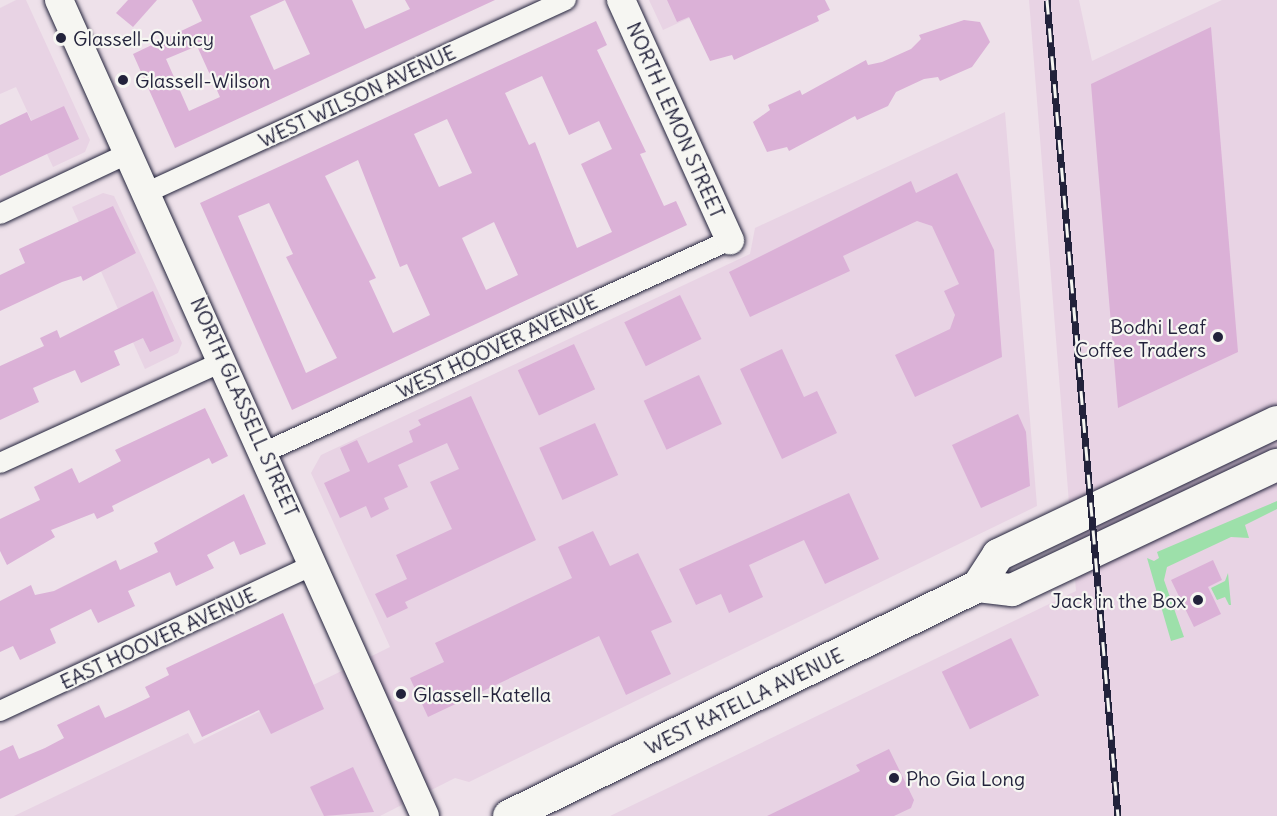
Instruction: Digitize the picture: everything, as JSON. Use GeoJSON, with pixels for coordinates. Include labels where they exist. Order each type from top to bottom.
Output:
{"type":"FeatureCollection","features":[{"type":"Feature","properties":{"kind":"main road","name":"NORTH GLASSELL STREET"},"geometry":{"type":"LineString","coordinates":[[58,0],[148,192],[265,452],[425,816]]}},
{"type":"Feature","properties":{"kind":"main road","name":"NORTH LEMON STREET"},"geometry":{"type":"LineString","coordinates":[[621,0],[730,240]]}},
{"type":"Feature","properties":{"kind":"main road"},"geometry":{"type":"LineString","coordinates":[[1277,422],[998,555],[978,586],[1012,590],[1277,465]]}},
{"type":"Feature","properties":{"kind":"main road","name":"WEST KATELLA AVENUE"},"geometry":{"type":"LineString","coordinates":[[509,816],[978,586]]}},
{"type":"Feature","properties":{"kind":"street","name":"WEST WILSON AVENUE"},"geometry":{"type":"LineString","coordinates":[[148,192],[566,0]]}},
{"type":"Feature","properties":{"kind":"street"},"geometry":{"type":"LineString","coordinates":[[0,214],[129,153]]}},
{"type":"Feature","properties":{"kind":"street","name":"WEST HOOVER AVENUE"},"geometry":{"type":"LineString","coordinates":[[265,452],[730,240]]}},
{"type":"Feature","properties":{"kind":"street"},"geometry":{"type":"LineString","coordinates":[[0,464],[224,361]]}},
{"type":"Feature","properties":{"kind":"street","name":"EAST HOOVER AVENUE"},"geometry":{"type":"LineString","coordinates":[[0,711],[315,564]]}},
{"type":"Feature","properties":{"kind":"shaded area"},"geometry":{"type":"Polygon","coordinates":[[[16,0],[26,0],[90,140],[85,152],[53,167],[16,87],[0,94],[0,8],[16,0]]]}},
{"type":"Feature","properties":{"kind":"shaded area"},"geometry":{"type":"Polygon","coordinates":[[[649,0],[728,0],[663,30],[649,0]]]}},
{"type":"Feature","properties":{"kind":"shaded area"},"geometry":{"type":"Polygon","coordinates":[[[1029,0],[1079,0],[1092,61],[1222,0],[1277,0],[1277,816],[610,816],[1076,591],[1029,0]]]}},
{"type":"Feature","properties":{"kind":"shaded area"},"geometry":{"type":"Polygon","coordinates":[[[1005,112],[1037,506],[469,782],[455,778],[380,816],[14,816],[188,733],[194,744],[390,647],[311,473],[321,455],[750,254],[755,228],[1005,112]]]}},
{"type":"Feature","properties":{"kind":"shaded area"},"geometry":{"type":"Polygon","coordinates":[[[103,193],[114,196],[182,343],[178,353],[145,369],[72,207],[103,193]]]}},
{"type":"Feature","properties":{"kind":"green space"},"geometry":{"type":"Polygon","coordinates":[[[1277,501],[1277,509],[1245,525],[1249,538],[1231,537],[1167,567],[1164,580],[1184,637],[1171,641],[1147,558],[1154,561],[1159,558],[1157,552],[1277,501]]]}},
{"type":"Feature","properties":{"kind":"green space"},"geometry":{"type":"Polygon","coordinates":[[[1228,573],[1231,605],[1225,597],[1217,600],[1211,588],[1225,581],[1228,573]]]}},
{"type":"Feature","properties":{"kind":"building"},"geometry":{"type":"Polygon","coordinates":[[[128,0],[157,0],[133,27],[116,13],[128,0]]]}},
{"type":"Feature","properties":{"kind":"building"},"geometry":{"type":"Polygon","coordinates":[[[192,0],[285,0],[352,0],[365,29],[410,9],[405,0],[495,0],[175,148],[133,54],[202,21],[192,0]],[[285,0],[250,16],[274,70],[310,54],[285,0]],[[197,46],[166,59],[189,111],[220,97],[197,46]]]}},
{"type":"Feature","properties":{"kind":"building"},"geometry":{"type":"Polygon","coordinates":[[[667,0],[825,0],[830,10],[817,16],[819,21],[734,60],[732,55],[710,61],[689,17],[677,22],[667,0]]]}},
{"type":"Feature","properties":{"kind":"building"},"geometry":{"type":"Polygon","coordinates":[[[964,20],[980,22],[990,42],[972,67],[940,81],[938,77],[924,79],[896,92],[888,106],[857,120],[855,116],[789,151],[787,147],[767,152],[753,122],[770,110],[768,105],[800,90],[802,95],[866,60],[868,65],[882,62],[911,49],[921,39],[919,35],[964,20]]]}},
{"type":"Feature","properties":{"kind":"building"},"geometry":{"type":"Polygon","coordinates":[[[596,21],[607,45],[597,50],[646,152],[640,154],[664,206],[676,201],[687,225],[292,410],[200,203],[596,21]],[[542,76],[505,93],[529,145],[535,142],[577,248],[612,232],[581,164],[612,149],[599,121],[569,135],[542,76]],[[447,119],[414,134],[439,187],[472,173],[447,119]],[[358,160],[325,176],[376,278],[369,281],[393,333],[430,315],[407,264],[400,267],[358,160]],[[269,203],[238,216],[306,373],[337,358],[286,257],[293,254],[269,203]],[[494,222],[462,238],[486,290],[518,275],[494,222]]]}},
{"type":"Feature","properties":{"kind":"building"},"geometry":{"type":"Polygon","coordinates":[[[1211,27],[1238,352],[1118,408],[1091,84],[1211,27]]]}},
{"type":"Feature","properties":{"kind":"building"},"geometry":{"type":"Polygon","coordinates":[[[64,106],[79,139],[0,176],[0,125],[27,112],[31,121],[64,106]]]}},
{"type":"Feature","properties":{"kind":"building"},"geometry":{"type":"Polygon","coordinates":[[[957,173],[994,250],[1002,357],[915,397],[895,355],[950,329],[955,315],[944,291],[959,284],[932,226],[917,221],[843,256],[850,271],[750,317],[729,272],[911,181],[916,193],[957,173]]]}},
{"type":"Feature","properties":{"kind":"building"},"geometry":{"type":"Polygon","coordinates":[[[113,206],[136,253],[83,281],[81,276],[62,282],[0,311],[0,275],[25,263],[19,249],[113,206]]]}},
{"type":"Feature","properties":{"kind":"building"},"geometry":{"type":"Polygon","coordinates":[[[153,291],[174,341],[150,352],[143,338],[114,351],[120,365],[81,383],[75,370],[33,388],[39,402],[0,420],[0,366],[44,346],[40,338],[57,330],[60,338],[153,291]]]}},
{"type":"Feature","properties":{"kind":"building"},"geometry":{"type":"Polygon","coordinates":[[[680,295],[701,339],[646,366],[624,322],[680,295]]]}},
{"type":"Feature","properties":{"kind":"building"},"geometry":{"type":"Polygon","coordinates":[[[574,344],[595,389],[539,416],[518,370],[574,344]]]}},
{"type":"Feature","properties":{"kind":"building"},"geometry":{"type":"Polygon","coordinates":[[[782,349],[804,397],[817,391],[837,433],[782,459],[740,369],[782,349]]]}},
{"type":"Feature","properties":{"kind":"building"},"geometry":{"type":"Polygon","coordinates":[[[699,375],[722,424],[667,450],[644,401],[699,375]]]}},
{"type":"Feature","properties":{"kind":"building"},"geometry":{"type":"Polygon","coordinates":[[[471,396],[536,540],[405,602],[408,608],[387,618],[375,594],[407,579],[396,555],[452,529],[430,482],[459,469],[447,443],[398,465],[408,487],[384,498],[389,509],[371,518],[366,506],[340,518],[324,483],[350,471],[340,448],[357,440],[368,463],[413,442],[409,431],[421,425],[418,420],[471,396]]]}},
{"type":"Feature","properties":{"kind":"building"},"geometry":{"type":"Polygon","coordinates":[[[205,408],[228,456],[212,464],[209,458],[112,506],[114,511],[97,519],[94,513],[51,530],[55,537],[7,565],[0,551],[0,519],[40,500],[34,487],[72,468],[79,483],[121,461],[115,450],[205,408]]]}},
{"type":"Feature","properties":{"kind":"building"},"geometry":{"type":"Polygon","coordinates":[[[1018,414],[1026,432],[1030,486],[981,508],[952,445],[1018,414]]]}},
{"type":"Feature","properties":{"kind":"building"},"geometry":{"type":"Polygon","coordinates":[[[595,423],[618,475],[562,500],[539,448],[595,423]]]}},
{"type":"Feature","properties":{"kind":"building"},"geometry":{"type":"Polygon","coordinates":[[[849,493],[879,559],[825,584],[804,540],[749,565],[763,597],[729,613],[721,594],[696,605],[679,569],[849,493]]]}},
{"type":"Feature","properties":{"kind":"building"},"geometry":{"type":"Polygon","coordinates":[[[244,494],[266,544],[240,555],[234,541],[207,555],[214,568],[176,586],[170,572],[128,591],[135,606],[98,623],[91,609],[50,629],[56,643],[20,660],[13,646],[0,652],[0,601],[31,585],[35,595],[54,591],[116,560],[120,570],[158,552],[154,543],[244,494]]]}},
{"type":"Feature","properties":{"kind":"building"},"geometry":{"type":"Polygon","coordinates":[[[593,531],[610,566],[638,553],[672,622],[651,631],[671,674],[626,695],[599,636],[428,717],[410,678],[444,662],[435,643],[572,578],[558,547],[593,531]]]}},
{"type":"Feature","properties":{"kind":"building","name":"Jack in the Box"},"geometry":{"type":"Polygon","coordinates":[[[1213,560],[1222,580],[1208,587],[1221,614],[1194,627],[1171,580],[1213,560]]]}},
{"type":"Feature","properties":{"kind":"building"},"geometry":{"type":"Polygon","coordinates":[[[283,613],[324,709],[271,734],[259,710],[202,737],[189,710],[0,799],[0,751],[13,745],[19,759],[64,738],[57,725],[99,705],[105,718],[150,697],[145,687],[169,675],[166,668],[283,613]]]}},
{"type":"Feature","properties":{"kind":"building"},"geometry":{"type":"Polygon","coordinates":[[[1011,638],[1039,696],[970,729],[942,672],[1011,638]]]}},
{"type":"Feature","properties":{"kind":"building"},"geometry":{"type":"Polygon","coordinates":[[[889,749],[914,800],[911,808],[894,816],[767,816],[860,771],[856,765],[889,749]]]}},
{"type":"Feature","properties":{"kind":"building"},"geometry":{"type":"Polygon","coordinates":[[[353,767],[374,812],[324,816],[310,787],[353,767]]]}},
{"type":"Feature","properties":{"kind":"railway"},"geometry":{"type":"LineString","coordinates":[[1047,0],[1118,816]]}},
{"type":"Feature","properties":{"kind":"place","name":"Glassell-Quincy"},"geometry":{"type":"Point","coordinates":[61,38]}},
{"type":"Feature","properties":{"kind":"place","name":"Glassell-Wilson"},"geometry":{"type":"Point","coordinates":[123,80]}},
{"type":"Feature","properties":{"kind":"place","name":"Bodhi Leaf Coffee Traders"},"geometry":{"type":"Point","coordinates":[1218,337]}},
{"type":"Feature","properties":{"kind":"place","name":"Jack in the Box"},"geometry":{"type":"Point","coordinates":[1198,600]}},
{"type":"Feature","properties":{"kind":"place","name":"Glassell-Katella"},"geometry":{"type":"Point","coordinates":[401,694]}},
{"type":"Feature","properties":{"kind":"place","name":"Pho Gia Long"},"geometry":{"type":"Point","coordinates":[894,778]}}]}
